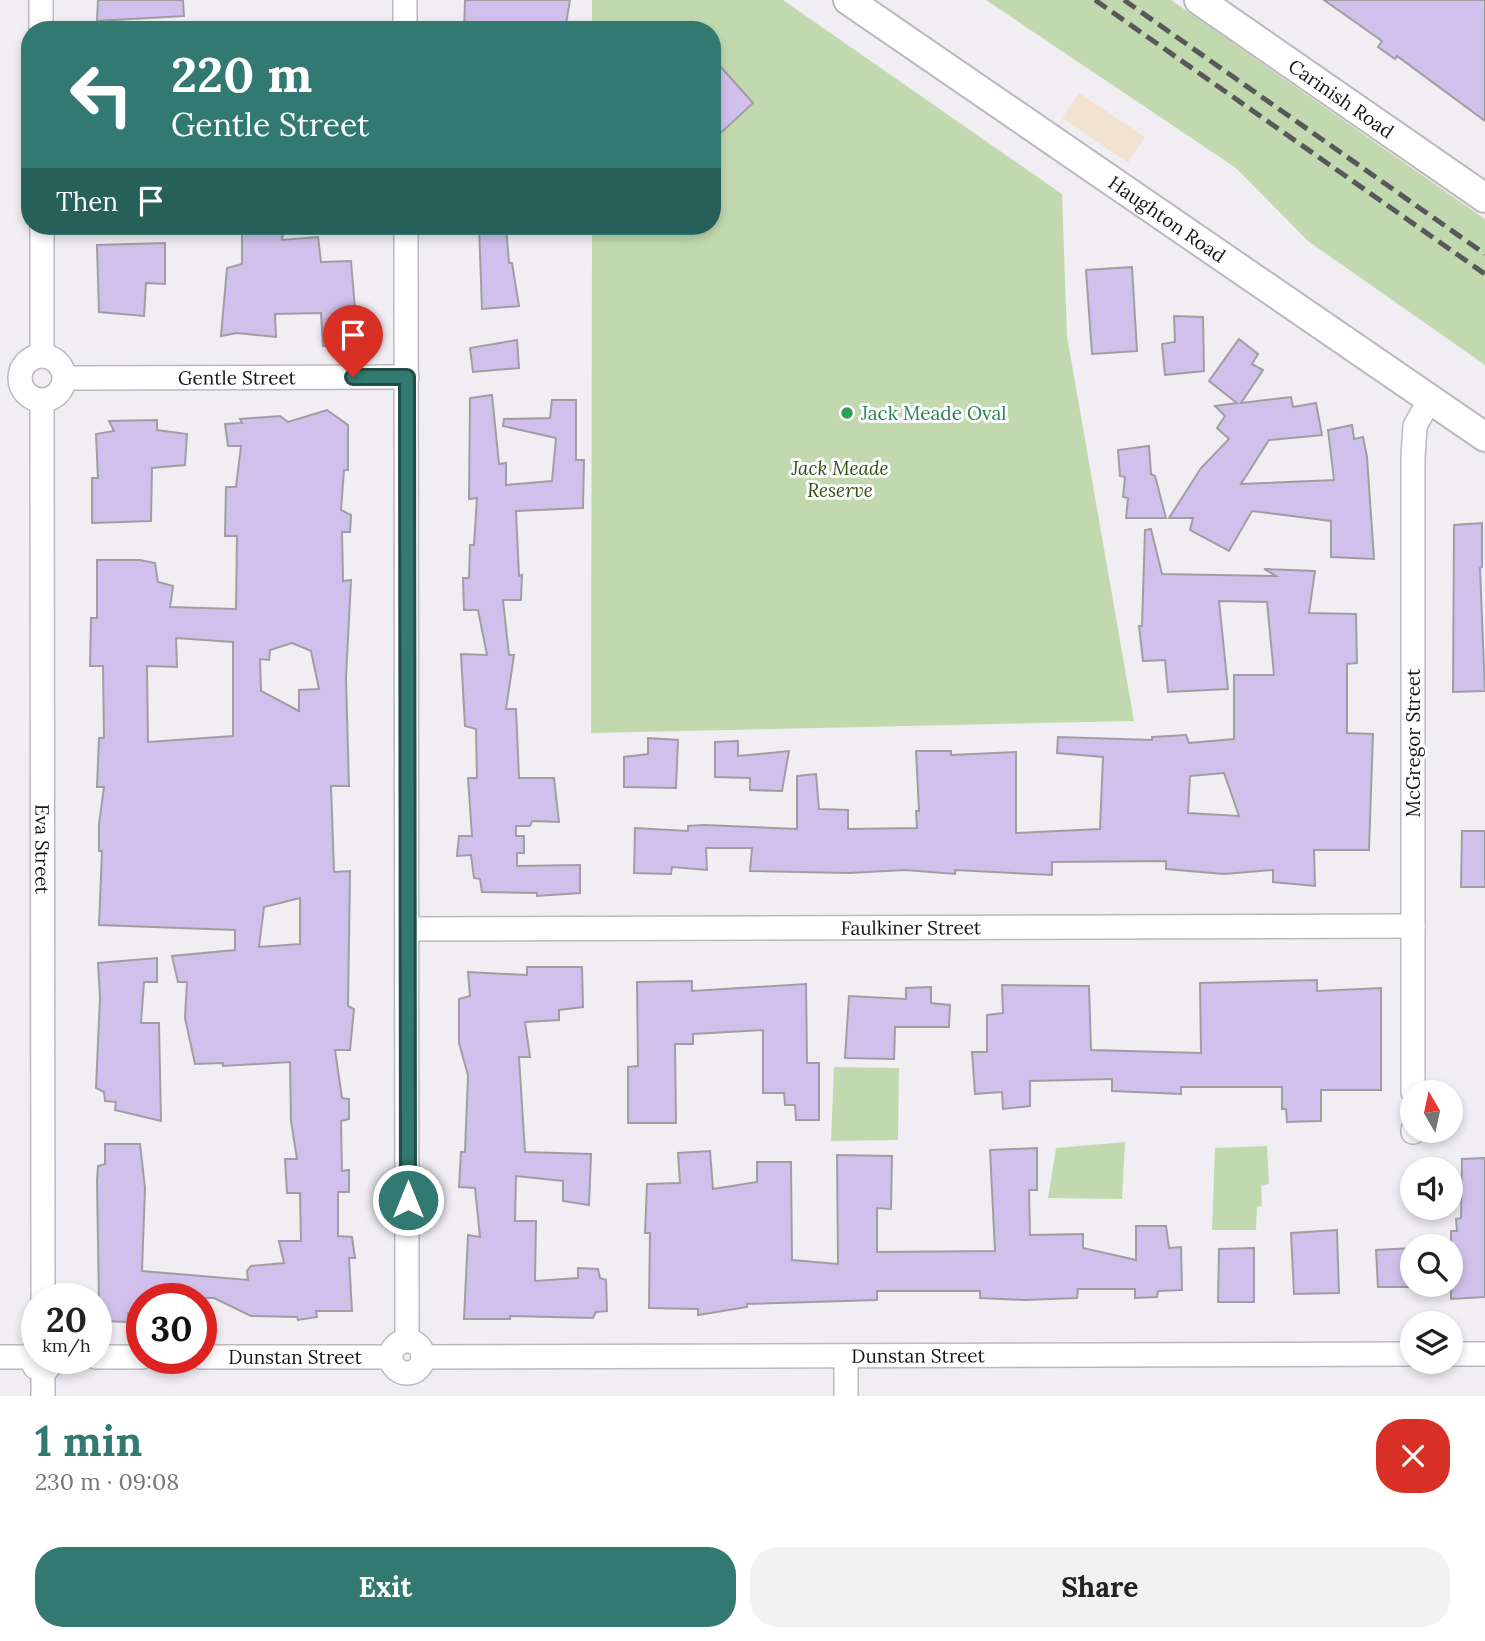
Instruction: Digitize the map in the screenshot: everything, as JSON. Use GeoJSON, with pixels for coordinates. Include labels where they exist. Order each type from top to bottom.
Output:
{"type":"FeatureCollection","features":[{"type":"Feature","properties":{"kind":"street"},"geometry":{"type":"LineString","coordinates":[[41,0],[41,21]]}},
{"type":"Feature","properties":{"kind":"street"},"geometry":{"type":"LineString","coordinates":[[405,0],[405,21]]}},
{"type":"Feature","properties":{"kind":"street","name":"Haughton Road"},"geometry":{"type":"LineString","coordinates":[[848,0],[1485,438]]}},
{"type":"Feature","properties":{"kind":"street","name":"Carinish Road"},"geometry":{"type":"LineString","coordinates":[[1199,0],[1485,198]]}},
{"type":"Feature","properties":{"kind":"street"},"geometry":{"type":"LineString","coordinates":[[42,235],[42,355]]}},
{"type":"Feature","properties":{"kind":"street"},"geometry":{"type":"LineString","coordinates":[[407,235],[407,1340]]}},
{"type":"Feature","properties":{"kind":"street"},"geometry":{"type":"LineString","coordinates":[[42,355],[60,364],[65,378],[57,394],[42,401],[23,390],[10,378],[26,362],[42,355]]}},
{"type":"Feature","properties":{"kind":"street","name":"Gentle Street"},"geometry":{"type":"LineString","coordinates":[[65,378],[407,377]]}},
{"type":"Feature","properties":{"kind":"street","name":"McGregor Street"},"geometry":{"type":"LineString","coordinates":[[1413,1080],[1413,457],[1415,426],[1430,399]]}},
{"type":"Feature","properties":{"kind":"street","name":"Eva Street"},"geometry":{"type":"LineString","coordinates":[[42,401],[43,1283]]}},
{"type":"Feature","properties":{"kind":"street","name":"Faulkiner Street"},"geometry":{"type":"LineString","coordinates":[[409,929],[1413,926]]}},
{"type":"Feature","properties":{"kind":"street"},"geometry":{"type":"LineString","coordinates":[[407,1340],[417,1343],[424,1357],[407,1385],[390,1357],[397,1343],[407,1340]]}},
{"type":"Feature","properties":{"kind":"street","name":"Dunstan Street"},"geometry":{"type":"LineString","coordinates":[[424,1357],[1400,1354]]}},
{"type":"Feature","properties":{"kind":"street"},"geometry":{"type":"LineString","coordinates":[[1463,1354],[1485,1354]]}},
{"type":"Feature","properties":{"kind":"street"},"geometry":{"type":"LineString","coordinates":[[846,1356],[846,1396]]}},
{"type":"Feature","properties":{"kind":"street"},"geometry":{"type":"LineString","coordinates":[[0,1357],[21,1358]]}},
{"type":"Feature","properties":{"kind":"street","name":"Dunstan Street"},"geometry":{"type":"LineString","coordinates":[[217,1357],[390,1357]]}},
{"type":"Feature","properties":{"kind":"street"},"geometry":{"type":"LineString","coordinates":[[42,1374],[43,1396]]}},
{"type":"Feature","properties":{"kind":"shaded area"},"geometry":{"type":"Polygon","coordinates":[[[1079,93],[1145,137],[1128,163],[1062,118],[1079,93]]]}},
{"type":"Feature","properties":{"kind":"green space","name":"Jack Meade Reserve"},"geometry":{"type":"Polygon","coordinates":[[[592,0],[783,0],[1062,194],[1067,336],[1134,721],[591,733],[592,235],[721,235],[721,21],[592,21],[592,0]]]}},
{"type":"Feature","properties":{"kind":"green space"},"geometry":{"type":"Polygon","coordinates":[[[986,0],[1171,0],[1485,219],[1485,365],[1308,241],[1236,168],[986,0]]]}},
{"type":"Feature","properties":{"kind":"green space"},"geometry":{"type":"Polygon","coordinates":[[[834,1067],[899,1068],[898,1140],[831,1141],[834,1067]]]}},
{"type":"Feature","properties":{"kind":"green space"},"geometry":{"type":"Polygon","coordinates":[[[1125,1142],[1122,1199],[1048,1198],[1056,1148],[1125,1142]]]}},
{"type":"Feature","properties":{"kind":"green space"},"geometry":{"type":"Polygon","coordinates":[[[1267,1146],[1269,1184],[1261,1186],[1262,1206],[1257,1207],[1256,1230],[1212,1230],[1215,1148],[1267,1146]]]}},
{"type":"Feature","properties":{"kind":"building"},"geometry":{"type":"Polygon","coordinates":[[[98,0],[183,0],[184,16],[97,21],[98,0]]]}},
{"type":"Feature","properties":{"kind":"building"},"geometry":{"type":"Polygon","coordinates":[[[465,0],[570,0],[566,21],[464,21],[465,0]]]}},
{"type":"Feature","properties":{"kind":"building"},"geometry":{"type":"Polygon","coordinates":[[[1324,0],[1485,0],[1485,121],[1397,56],[1395,59],[1378,47],[1382,41],[1324,0]]]}},
{"type":"Feature","properties":{"kind":"building"},"geometry":{"type":"Polygon","coordinates":[[[721,67],[753,103],[721,133],[721,67]]]}},
{"type":"Feature","properties":{"kind":"building"},"geometry":{"type":"Polygon","coordinates":[[[242,235],[283,235],[282,240],[318,237],[321,262],[351,261],[358,346],[323,346],[321,313],[275,314],[276,337],[237,333],[221,336],[227,268],[242,264],[242,235]]]}},
{"type":"Feature","properties":{"kind":"building"},"geometry":{"type":"Polygon","coordinates":[[[479,235],[507,235],[509,263],[512,263],[519,306],[482,309],[479,235]]]}},
{"type":"Feature","properties":{"kind":"building"},"geometry":{"type":"Polygon","coordinates":[[[165,243],[165,284],[146,283],[144,316],[99,312],[97,245],[165,243]]]}},
{"type":"Feature","properties":{"kind":"building"},"geometry":{"type":"Polygon","coordinates":[[[1132,267],[1137,351],[1092,354],[1086,270],[1132,267]]]}},
{"type":"Feature","properties":{"kind":"building"},"geometry":{"type":"Polygon","coordinates":[[[1174,316],[1203,317],[1204,371],[1165,375],[1162,344],[1175,342],[1174,316]]]}},
{"type":"Feature","properties":{"kind":"building"},"geometry":{"type":"Polygon","coordinates":[[[1239,339],[1258,354],[1252,364],[1263,370],[1241,403],[1291,397],[1293,407],[1316,403],[1322,435],[1269,440],[1241,484],[1334,480],[1328,430],[1352,425],[1354,439],[1363,437],[1367,457],[1374,559],[1331,557],[1331,521],[1252,511],[1229,551],[1190,530],[1193,518],[1169,518],[1201,468],[1229,439],[1217,428],[1225,416],[1215,406],[1237,403],[1209,381],[1239,339]]]}},
{"type":"Feature","properties":{"kind":"building"},"geometry":{"type":"Polygon","coordinates":[[[517,340],[519,368],[473,372],[470,348],[517,340]]]}},
{"type":"Feature","properties":{"kind":"building"},"geometry":{"type":"Polygon","coordinates":[[[492,395],[499,464],[506,463],[506,485],[552,481],[556,438],[503,426],[504,419],[550,418],[552,400],[576,400],[576,460],[584,460],[583,508],[516,511],[519,576],[522,575],[521,600],[503,600],[509,655],[514,655],[506,709],[516,709],[519,778],[554,778],[559,822],[532,821],[530,826],[516,826],[516,836],[524,836],[524,853],[517,853],[517,866],[580,865],[580,893],[537,896],[537,893],[482,892],[480,879],[474,878],[471,855],[457,856],[459,836],[472,836],[468,778],[477,778],[476,729],[465,726],[461,654],[487,655],[478,610],[464,610],[463,578],[469,578],[470,545],[474,545],[477,498],[469,499],[470,398],[492,395]]]}},
{"type":"Feature","properties":{"kind":"building"},"geometry":{"type":"Polygon","coordinates":[[[327,410],[348,425],[348,470],[344,470],[341,510],[351,515],[350,532],[342,532],[343,581],[351,580],[346,678],[349,786],[331,786],[334,872],[350,871],[348,1006],[354,1009],[350,1050],[335,1050],[342,1098],[349,1099],[349,1119],[341,1121],[342,1171],[349,1170],[349,1192],[338,1192],[338,1236],[352,1237],[355,1258],[349,1258],[352,1311],[316,1311],[317,1317],[298,1320],[297,1317],[251,1316],[217,1299],[217,1283],[126,1283],[126,1322],[112,1321],[112,1283],[99,1283],[97,1180],[98,1166],[105,1164],[105,1144],[140,1144],[145,1188],[142,1271],[248,1280],[247,1271],[251,1266],[284,1263],[279,1241],[301,1241],[300,1193],[287,1193],[285,1159],[297,1159],[291,1121],[290,1062],[223,1066],[223,1063],[195,1064],[185,1018],[187,982],[178,982],[172,956],[235,950],[235,930],[99,925],[102,851],[99,851],[99,824],[104,787],[97,787],[99,738],[104,738],[103,666],[90,666],[91,618],[97,618],[97,560],[140,560],[155,563],[158,582],[173,586],[170,607],[236,609],[237,536],[225,536],[226,487],[236,487],[241,446],[228,446],[225,424],[242,423],[240,419],[280,416],[288,422],[327,410]],[[176,638],[177,667],[147,666],[148,742],[233,736],[233,642],[176,638]],[[292,643],[270,650],[269,660],[260,659],[261,691],[299,711],[299,690],[319,689],[311,651],[292,643]],[[300,898],[264,907],[259,947],[300,944],[300,898]]]}},
{"type":"Feature","properties":{"kind":"building"},"geometry":{"type":"Polygon","coordinates":[[[157,420],[157,430],[187,434],[185,465],[152,468],[151,521],[92,523],[92,478],[98,478],[96,434],[114,431],[109,421],[157,420]]]}},
{"type":"Feature","properties":{"kind":"building"},"geometry":{"type":"Polygon","coordinates":[[[1149,446],[1151,474],[1155,476],[1166,518],[1126,518],[1128,498],[1123,497],[1125,477],[1120,476],[1118,450],[1149,446]]]}},
{"type":"Feature","properties":{"kind":"building"},"geometry":{"type":"Polygon","coordinates":[[[1482,523],[1480,568],[1485,691],[1453,692],[1454,525],[1482,523]]]}},
{"type":"Feature","properties":{"kind":"building"},"geometry":{"type":"Polygon","coordinates":[[[1151,529],[1162,574],[1276,576],[1264,569],[1315,571],[1309,613],[1356,614],[1357,663],[1347,664],[1347,733],[1373,734],[1369,850],[1314,850],[1315,886],[1273,882],[1273,870],[1224,874],[1166,869],[1166,861],[1052,862],[1052,875],[955,870],[955,874],[905,870],[849,873],[750,871],[752,848],[706,848],[707,870],[672,867],[671,874],[634,873],[635,828],[688,831],[688,826],[704,825],[797,829],[797,776],[816,774],[819,809],[848,810],[848,829],[917,828],[916,811],[919,811],[916,751],[951,751],[951,755],[1016,752],[1016,833],[1100,829],[1103,757],[1057,753],[1058,737],[1152,740],[1152,737],[1186,735],[1189,743],[1234,739],[1234,675],[1274,675],[1267,602],[1219,601],[1228,689],[1168,692],[1165,660],[1143,661],[1139,626],[1142,626],[1145,530],[1151,529]],[[1224,773],[1190,776],[1188,813],[1239,816],[1224,773]]]}},
{"type":"Feature","properties":{"kind":"building"},"geometry":{"type":"Polygon","coordinates":[[[648,738],[678,740],[676,788],[624,787],[624,757],[648,754],[648,738]]]}},
{"type":"Feature","properties":{"kind":"building"},"geometry":{"type":"Polygon","coordinates":[[[738,741],[738,756],[789,751],[782,791],[750,790],[750,778],[715,777],[715,742],[738,741]]]}},
{"type":"Feature","properties":{"kind":"building"},"geometry":{"type":"Polygon","coordinates":[[[1462,831],[1485,831],[1485,887],[1461,887],[1462,831]]]}},
{"type":"Feature","properties":{"kind":"building"},"geometry":{"type":"Polygon","coordinates":[[[157,958],[157,982],[144,982],[141,1023],[159,1023],[161,1121],[115,1110],[116,1102],[105,1101],[104,1092],[96,1088],[100,997],[98,963],[157,958]]]}},
{"type":"Feature","properties":{"kind":"building"},"geometry":{"type":"Polygon","coordinates":[[[527,967],[582,967],[583,1007],[559,1010],[559,1020],[525,1022],[530,1057],[519,1057],[525,1152],[591,1154],[589,1205],[563,1201],[563,1181],[516,1176],[515,1221],[536,1221],[535,1281],[578,1278],[578,1268],[598,1269],[600,1278],[606,1280],[607,1311],[596,1312],[593,1318],[510,1316],[510,1319],[464,1319],[468,1235],[480,1237],[475,1188],[459,1187],[461,1152],[465,1152],[468,1075],[459,1043],[459,999],[470,996],[468,972],[527,975],[527,967]]]}},
{"type":"Feature","properties":{"kind":"building"},"geometry":{"type":"Polygon","coordinates":[[[1317,980],[1317,991],[1381,988],[1381,1090],[1321,1090],[1321,1121],[1287,1122],[1286,1109],[1282,1109],[1282,1087],[1181,1087],[1181,1094],[1112,1091],[1112,1079],[1030,1081],[1030,1106],[1003,1109],[1002,1092],[975,1094],[972,1052],[987,1052],[987,1015],[1003,1013],[1002,985],[1089,986],[1091,1050],[1201,1053],[1200,983],[1317,980]]]}},
{"type":"Feature","properties":{"kind":"building"},"geometry":{"type":"Polygon","coordinates":[[[692,981],[692,991],[806,984],[807,1063],[819,1063],[819,1120],[796,1120],[795,1105],[785,1105],[784,1093],[763,1093],[763,1030],[693,1034],[693,1044],[675,1044],[676,1123],[628,1123],[628,1067],[638,1066],[637,982],[692,981]]]}},
{"type":"Feature","properties":{"kind":"building"},"geometry":{"type":"Polygon","coordinates":[[[931,987],[931,1003],[950,1005],[949,1027],[895,1027],[894,1059],[845,1058],[849,996],[906,999],[906,988],[931,987]]]}},
{"type":"Feature","properties":{"kind":"building"},"geometry":{"type":"Polygon","coordinates":[[[1037,1148],[1037,1190],[1029,1190],[1030,1235],[1083,1234],[1083,1248],[1136,1260],[1136,1226],[1166,1226],[1169,1248],[1181,1247],[1182,1290],[1158,1291],[1157,1297],[1135,1298],[1135,1289],[1078,1289],[1077,1298],[1025,1300],[980,1298],[980,1291],[877,1291],[877,1300],[747,1304],[747,1307],[698,1315],[698,1309],[649,1308],[650,1233],[645,1233],[647,1184],[680,1183],[678,1153],[710,1151],[713,1189],[757,1182],[757,1162],[791,1162],[792,1260],[838,1264],[837,1155],[892,1156],[891,1209],[877,1208],[877,1252],[995,1251],[990,1150],[1037,1148]]]}},
{"type":"Feature","properties":{"kind":"building"},"geometry":{"type":"Polygon","coordinates":[[[1485,1158],[1485,1297],[1451,1299],[1463,1297],[1463,1234],[1451,1234],[1451,1231],[1457,1231],[1456,1220],[1463,1220],[1463,1159],[1485,1158]]]}},
{"type":"Feature","properties":{"kind":"building"},"geometry":{"type":"Polygon","coordinates":[[[1337,1230],[1339,1293],[1294,1294],[1291,1233],[1337,1230]]]}},
{"type":"Feature","properties":{"kind":"building"},"geometry":{"type":"Polygon","coordinates":[[[1254,1248],[1254,1302],[1218,1302],[1219,1249],[1254,1248]]]}},
{"type":"Feature","properties":{"kind":"building"},"geometry":{"type":"Polygon","coordinates":[[[1400,1249],[1400,1287],[1378,1287],[1376,1250],[1400,1249]]]}},
{"type":"Feature","properties":{"kind":"railway"},"geometry":{"type":"LineString","coordinates":[[1095,0],[1485,274]]}},
{"type":"Feature","properties":{"kind":"railway"},"geometry":{"type":"LineString","coordinates":[[1124,0],[1485,254]]}},
{"type":"Feature","properties":{"kind":"place","name":"Jack Meade Oval"},"geometry":{"type":"Point","coordinates":[847,413]}},
{"type":"Feature","properties":{"kind":"route"},"geometry":{"type":"LineString","coordinates":[[353,377],[407,377],[408,1200]]}}]}
